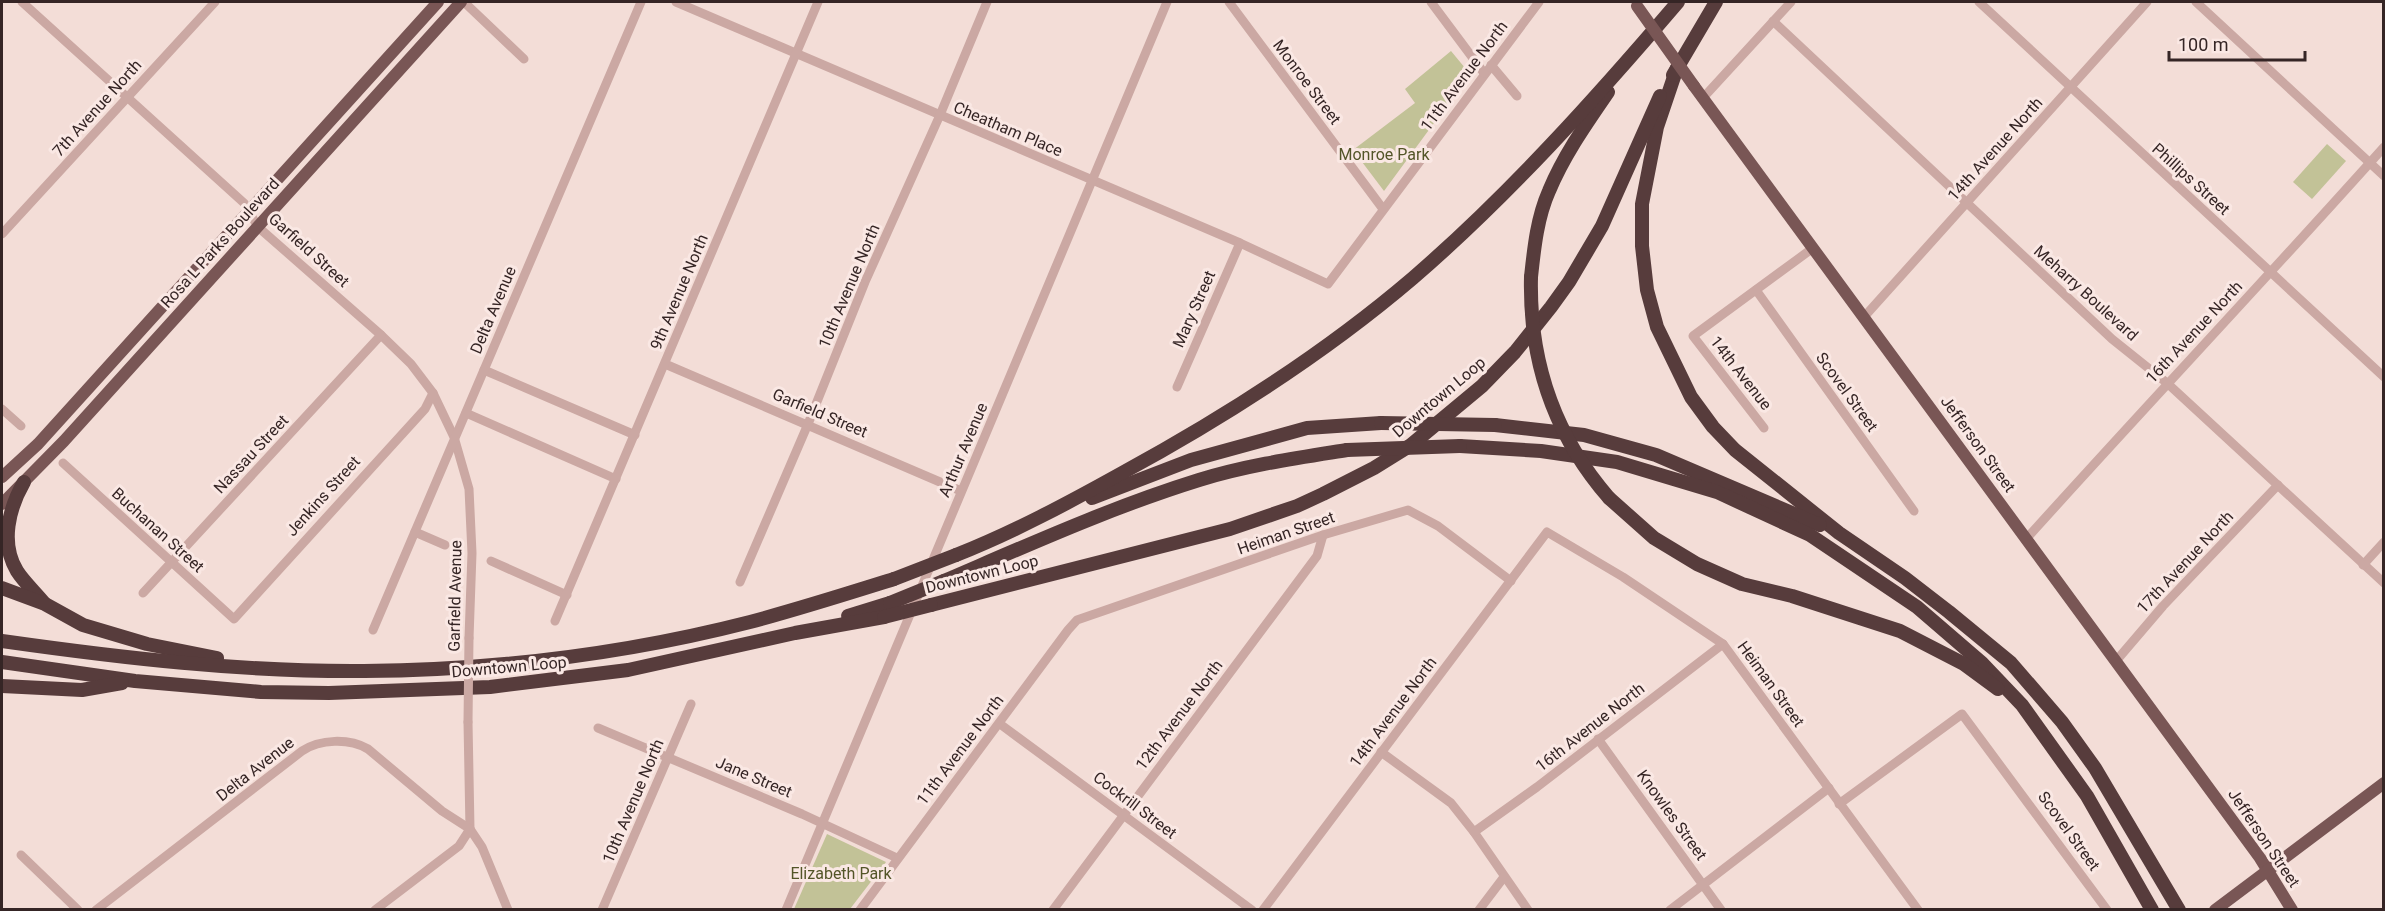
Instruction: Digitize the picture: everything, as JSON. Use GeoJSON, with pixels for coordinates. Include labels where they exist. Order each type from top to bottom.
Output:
{"type":"FeatureCollection","features":[{"type":"Feature","properties":{"kind":"highway","name":"Downtown Loop"},"geometry":{"type":"LineString","coordinates":[[2,641],[135,659],[269,669],[364,671],[499,664],[598,652],[749,622],[894,579],[957,555],[1043,517],[1173,445],[1251,398],[1373,310],[1413,278],[1481,215],[1633,55],[1678,2]]}},
{"type":"Feature","properties":{"kind":"highway","name":"Downtown Loop"},"geometry":{"type":"LineString","coordinates":[[2,662],[135,681],[261,692],[340,693],[490,687],[628,670],[795,633],[884,617],[1230,529],[1297,506],[1374,468],[1411,445],[1482,386],[1522,343],[1569,282],[1602,226],[1656,104],[1716,2]]}},
{"type":"Feature","properties":{"kind":"highway"},"geometry":{"type":"LineString","coordinates":[[1633,55],[1570,148],[1548,193],[1535,238],[1530,306],[1536,352],[1549,396],[1565,437],[1586,472],[1609,498],[1654,538],[1697,564],[1742,584],[1792,596],[1900,631],[1964,664],[2022,705]]}},
{"type":"Feature","properties":{"kind":"highway"},"geometry":{"type":"LineString","coordinates":[[1677,68],[1657,127],[1642,204],[1642,246],[1647,290],[1657,327],[1691,397],[1713,427],[1735,450],[1839,533],[1905,578],[2011,663],[2062,722],[2095,768],[2179,909]]}},
{"type":"Feature","properties":{"kind":"highway"},"geometry":{"type":"LineString","coordinates":[[1043,517],[1191,460],[1307,428],[1381,423],[1495,425],[1584,435],[1656,455],[1839,533]]}},
{"type":"Feature","properties":{"kind":"highway"},"geometry":{"type":"LineString","coordinates":[[795,633],[890,603],[1126,504],[1201,480],[1277,461],[1347,450],[1460,446],[1541,451],[1617,462],[1717,492],[1810,535],[1917,607],[1982,663],[2022,705],[2087,796],[2152,909]]}},
{"type":"Feature","properties":{"kind":"highway"},"geometry":{"type":"LineString","coordinates":[[24,482],[16,496],[10,516],[9,548],[16,570],[45,604]]}},
{"type":"Feature","properties":{"kind":"highway"},"geometry":{"type":"LineString","coordinates":[[2,588],[45,604],[83,624],[147,644],[269,669]]}},
{"type":"Feature","properties":{"kind":"highway"},"geometry":{"type":"LineString","coordinates":[[2,686],[82,690],[135,681]]}},
{"type":"Feature","properties":{"kind":"main road","name":"Rosa L Parks Boulevard"},"geometry":{"type":"LineString","coordinates":[[2,477],[38,444],[438,2]]}},
{"type":"Feature","properties":{"kind":"main road","name":"Rosa L Parks Boulevard"},"geometry":{"type":"LineString","coordinates":[[2,504],[462,2]]}},
{"type":"Feature","properties":{"kind":"main road","name":"Jefferson Street"},"geometry":{"type":"LineString","coordinates":[[1636,4],[1702,99],[2027,538],[2268,869],[2292,909]]}},
{"type":"Feature","properties":{"kind":"main road"},"geometry":{"type":"LineString","coordinates":[[2215,909],[2384,783]]}},
{"type":"Feature","properties":{"kind":"street","name":"Garfield Street"},"geometry":{"type":"LineString","coordinates":[[22,2],[244,203],[258,227],[411,364],[433,393],[454,437]]}},
{"type":"Feature","properties":{"kind":"street","name":"7th Avenue North"},"geometry":{"type":"LineString","coordinates":[[2,234],[215,2]]}},
{"type":"Feature","properties":{"kind":"street"},"geometry":{"type":"LineString","coordinates":[[462,2],[524,59]]}},
{"type":"Feature","properties":{"kind":"street","name":"Delta Avenue"},"geometry":{"type":"LineString","coordinates":[[373,630],[641,2]]}},
{"type":"Feature","properties":{"kind":"street","name":"Cheatham Place"},"geometry":{"type":"LineString","coordinates":[[676,2],[1240,243],[1328,284]]}},
{"type":"Feature","properties":{"kind":"street","name":"9th Avenue North"},"geometry":{"type":"LineString","coordinates":[[555,621],[818,2]]}},
{"type":"Feature","properties":{"kind":"street","name":"10th Avenue North"},"geometry":{"type":"LineString","coordinates":[[740,582],[808,424],[865,282],[940,116],[987,2]]}},
{"type":"Feature","properties":{"kind":"street","name":"Arthur Avenue"},"geometry":{"type":"LineString","coordinates":[[786,909],[1167,2]]}},
{"type":"Feature","properties":{"kind":"street","name":"Monroe Street"},"geometry":{"type":"LineString","coordinates":[[1229,2],[1383,209]]}},
{"type":"Feature","properties":{"kind":"street"},"geometry":{"type":"LineString","coordinates":[[1431,2],[1487,69],[1516,96]]}},
{"type":"Feature","properties":{"kind":"street"},"geometry":{"type":"LineString","coordinates":[[1702,99],[1791,2]]}},
{"type":"Feature","properties":{"kind":"street","name":"Phillips Street"},"geometry":{"type":"LineString","coordinates":[[1978,2],[2384,377]]}},
{"type":"Feature","properties":{"kind":"street","name":"14th Avenue North"},"geometry":{"type":"LineString","coordinates":[[1864,317],[2147,2]]}},
{"type":"Feature","properties":{"kind":"street"},"geometry":{"type":"LineString","coordinates":[[2196,2],[2384,177]]}},
{"type":"Feature","properties":{"kind":"street","name":"11th Avenue North"},"geometry":{"type":"LineString","coordinates":[[1328,284],[1533,4]]}},
{"type":"Feature","properties":{"kind":"street","name":"Meharry Boulevard"},"geometry":{"type":"LineString","coordinates":[[1773,21],[2112,339],[2167,383],[2384,583]]}},
{"type":"Feature","properties":{"kind":"street","name":"16th Avenue North"},"geometry":{"type":"LineString","coordinates":[[2027,538],[2167,383],[2322,218],[2384,147]]}},
{"type":"Feature","properties":{"kind":"street","name":"Mary Street"},"geometry":{"type":"LineString","coordinates":[[1177,387],[1240,243]]}},
{"type":"Feature","properties":{"kind":"street"},"geometry":{"type":"LineString","coordinates":[[1755,290],[1813,248]]}},
{"type":"Feature","properties":{"kind":"street","name":"14th Avenue"},"geometry":{"type":"LineString","coordinates":[[1755,290],[1693,336],[1764,428]]}},
{"type":"Feature","properties":{"kind":"street","name":"Scovel Street"},"geometry":{"type":"LineString","coordinates":[[1755,290],[1914,511]]}},
{"type":"Feature","properties":{"kind":"street","name":"Nassau Street"},"geometry":{"type":"LineString","coordinates":[[143,593],[381,335]]}},
{"type":"Feature","properties":{"kind":"street","name":"Garfield Street"},"geometry":{"type":"LineString","coordinates":[[665,364],[962,491]]}},
{"type":"Feature","properties":{"kind":"street"},"geometry":{"type":"LineString","coordinates":[[484,370],[635,435]]}},
{"type":"Feature","properties":{"kind":"street","name":"Jenkins Street"},"geometry":{"type":"LineString","coordinates":[[234,618],[424,409],[433,393]]}},
{"type":"Feature","properties":{"kind":"street"},"geometry":{"type":"LineString","coordinates":[[2,409],[21,426]]}},
{"type":"Feature","properties":{"kind":"street"},"geometry":{"type":"LineString","coordinates":[[466,413],[616,479]]}},
{"type":"Feature","properties":{"kind":"street","name":"Garfield Avenue"},"geometry":{"type":"LineString","coordinates":[[454,437],[469,489],[472,553],[468,722],[470,829]]}},
{"type":"Feature","properties":{"kind":"street","name":"Buchanan Street"},"geometry":{"type":"LineString","coordinates":[[63,463],[234,618]]}},
{"type":"Feature","properties":{"kind":"street","name":"17th Avenue North"},"geometry":{"type":"LineString","coordinates":[[2116,661],[2163,606],[2278,485]]}},
{"type":"Feature","properties":{"kind":"street","name":"Heiman Street"},"geometry":{"type":"LineString","coordinates":[[1090,615],[1323,535],[1408,510],[1438,526],[1511,581]]}},
{"type":"Feature","properties":{"kind":"street"},"geometry":{"type":"LineString","coordinates":[[415,532],[445,545]]}},
{"type":"Feature","properties":{"kind":"street","name":"14th Avenue North"},"geometry":{"type":"LineString","coordinates":[[1263,909],[1547,532]]}},
{"type":"Feature","properties":{"kind":"street","name":"Heiman Street"},"geometry":{"type":"LineString","coordinates":[[1547,532],[1623,578],[1723,644],[1918,909]]}},
{"type":"Feature","properties":{"kind":"street","name":"12th Avenue North"},"geometry":{"type":"LineString","coordinates":[[1053,909],[1317,556],[1323,535]]}},
{"type":"Feature","properties":{"kind":"street"},"geometry":{"type":"LineString","coordinates":[[2363,565],[2384,542]]}},
{"type":"Feature","properties":{"kind":"street"},"geometry":{"type":"LineString","coordinates":[[491,561],[567,595]]}},
{"type":"Feature","properties":{"kind":"street","name":"11th Avenue North"},"geometry":{"type":"LineString","coordinates":[[860,909],[1068,630],[1077,620],[1090,615]]}},
{"type":"Feature","properties":{"kind":"street","name":"16th Avenue North"},"geometry":{"type":"LineString","coordinates":[[1474,832],[1537,787],[1723,644]]}},
{"type":"Feature","properties":{"kind":"street","name":"10th Avenue North"},"geometry":{"type":"LineString","coordinates":[[602,909],[690,705]]}},
{"type":"Feature","properties":{"kind":"street","name":"Scovel Street"},"geometry":{"type":"LineString","coordinates":[[1839,804],[1962,714],[2107,909]]}},
{"type":"Feature","properties":{"kind":"street","name":"Cockrill Street"},"geometry":{"type":"LineString","coordinates":[[1000,724],[1252,909]]}},
{"type":"Feature","properties":{"kind":"street","name":"Jane Street"},"geometry":{"type":"LineString","coordinates":[[598,728],[822,823],[897,858]]}},
{"type":"Feature","properties":{"kind":"street","name":"Knowles Street"},"geometry":{"type":"LineString","coordinates":[[1598,739],[1721,909]]}},
{"type":"Feature","properties":{"kind":"street","name":"Delta Avenue"},"geometry":{"type":"LineString","coordinates":[[96,909],[302,751],[316,744],[341,742],[359,744],[379,757],[449,817],[470,829]]}},
{"type":"Feature","properties":{"kind":"street"},"geometry":{"type":"LineString","coordinates":[[1381,752],[1451,803],[1528,909]]}},
{"type":"Feature","properties":{"kind":"street"},"geometry":{"type":"LineString","coordinates":[[1670,909],[1829,788]]}},
{"type":"Feature","properties":{"kind":"street"},"geometry":{"type":"LineString","coordinates":[[375,909],[459,846],[470,829],[482,847],[508,909]]}},
{"type":"Feature","properties":{"kind":"street"},"geometry":{"type":"LineString","coordinates":[[21,855],[78,909]]}},
{"type":"Feature","properties":{"kind":"street"},"geometry":{"type":"LineString","coordinates":[[1479,909],[1504,877]]}},
{"type":"Feature","properties":{"kind":"green space","name":"Monroe Park"},"geometry":{"type":"Polygon","coordinates":[[[1451,51],[1470,74],[1384,191],[1353,150],[1415,103],[1405,89],[1451,51]]]}},
{"type":"Feature","properties":{"kind":"green space"},"geometry":{"type":"Polygon","coordinates":[[[2327,144],[2346,161],[2312,199],[2293,182],[2327,144]]]}},
{"type":"Feature","properties":{"kind":"green space","name":"Elizabeth Park"},"geometry":{"type":"Polygon","coordinates":[[[827,834],[886,862],[850,909],[794,909],[827,834]]]}}]}
